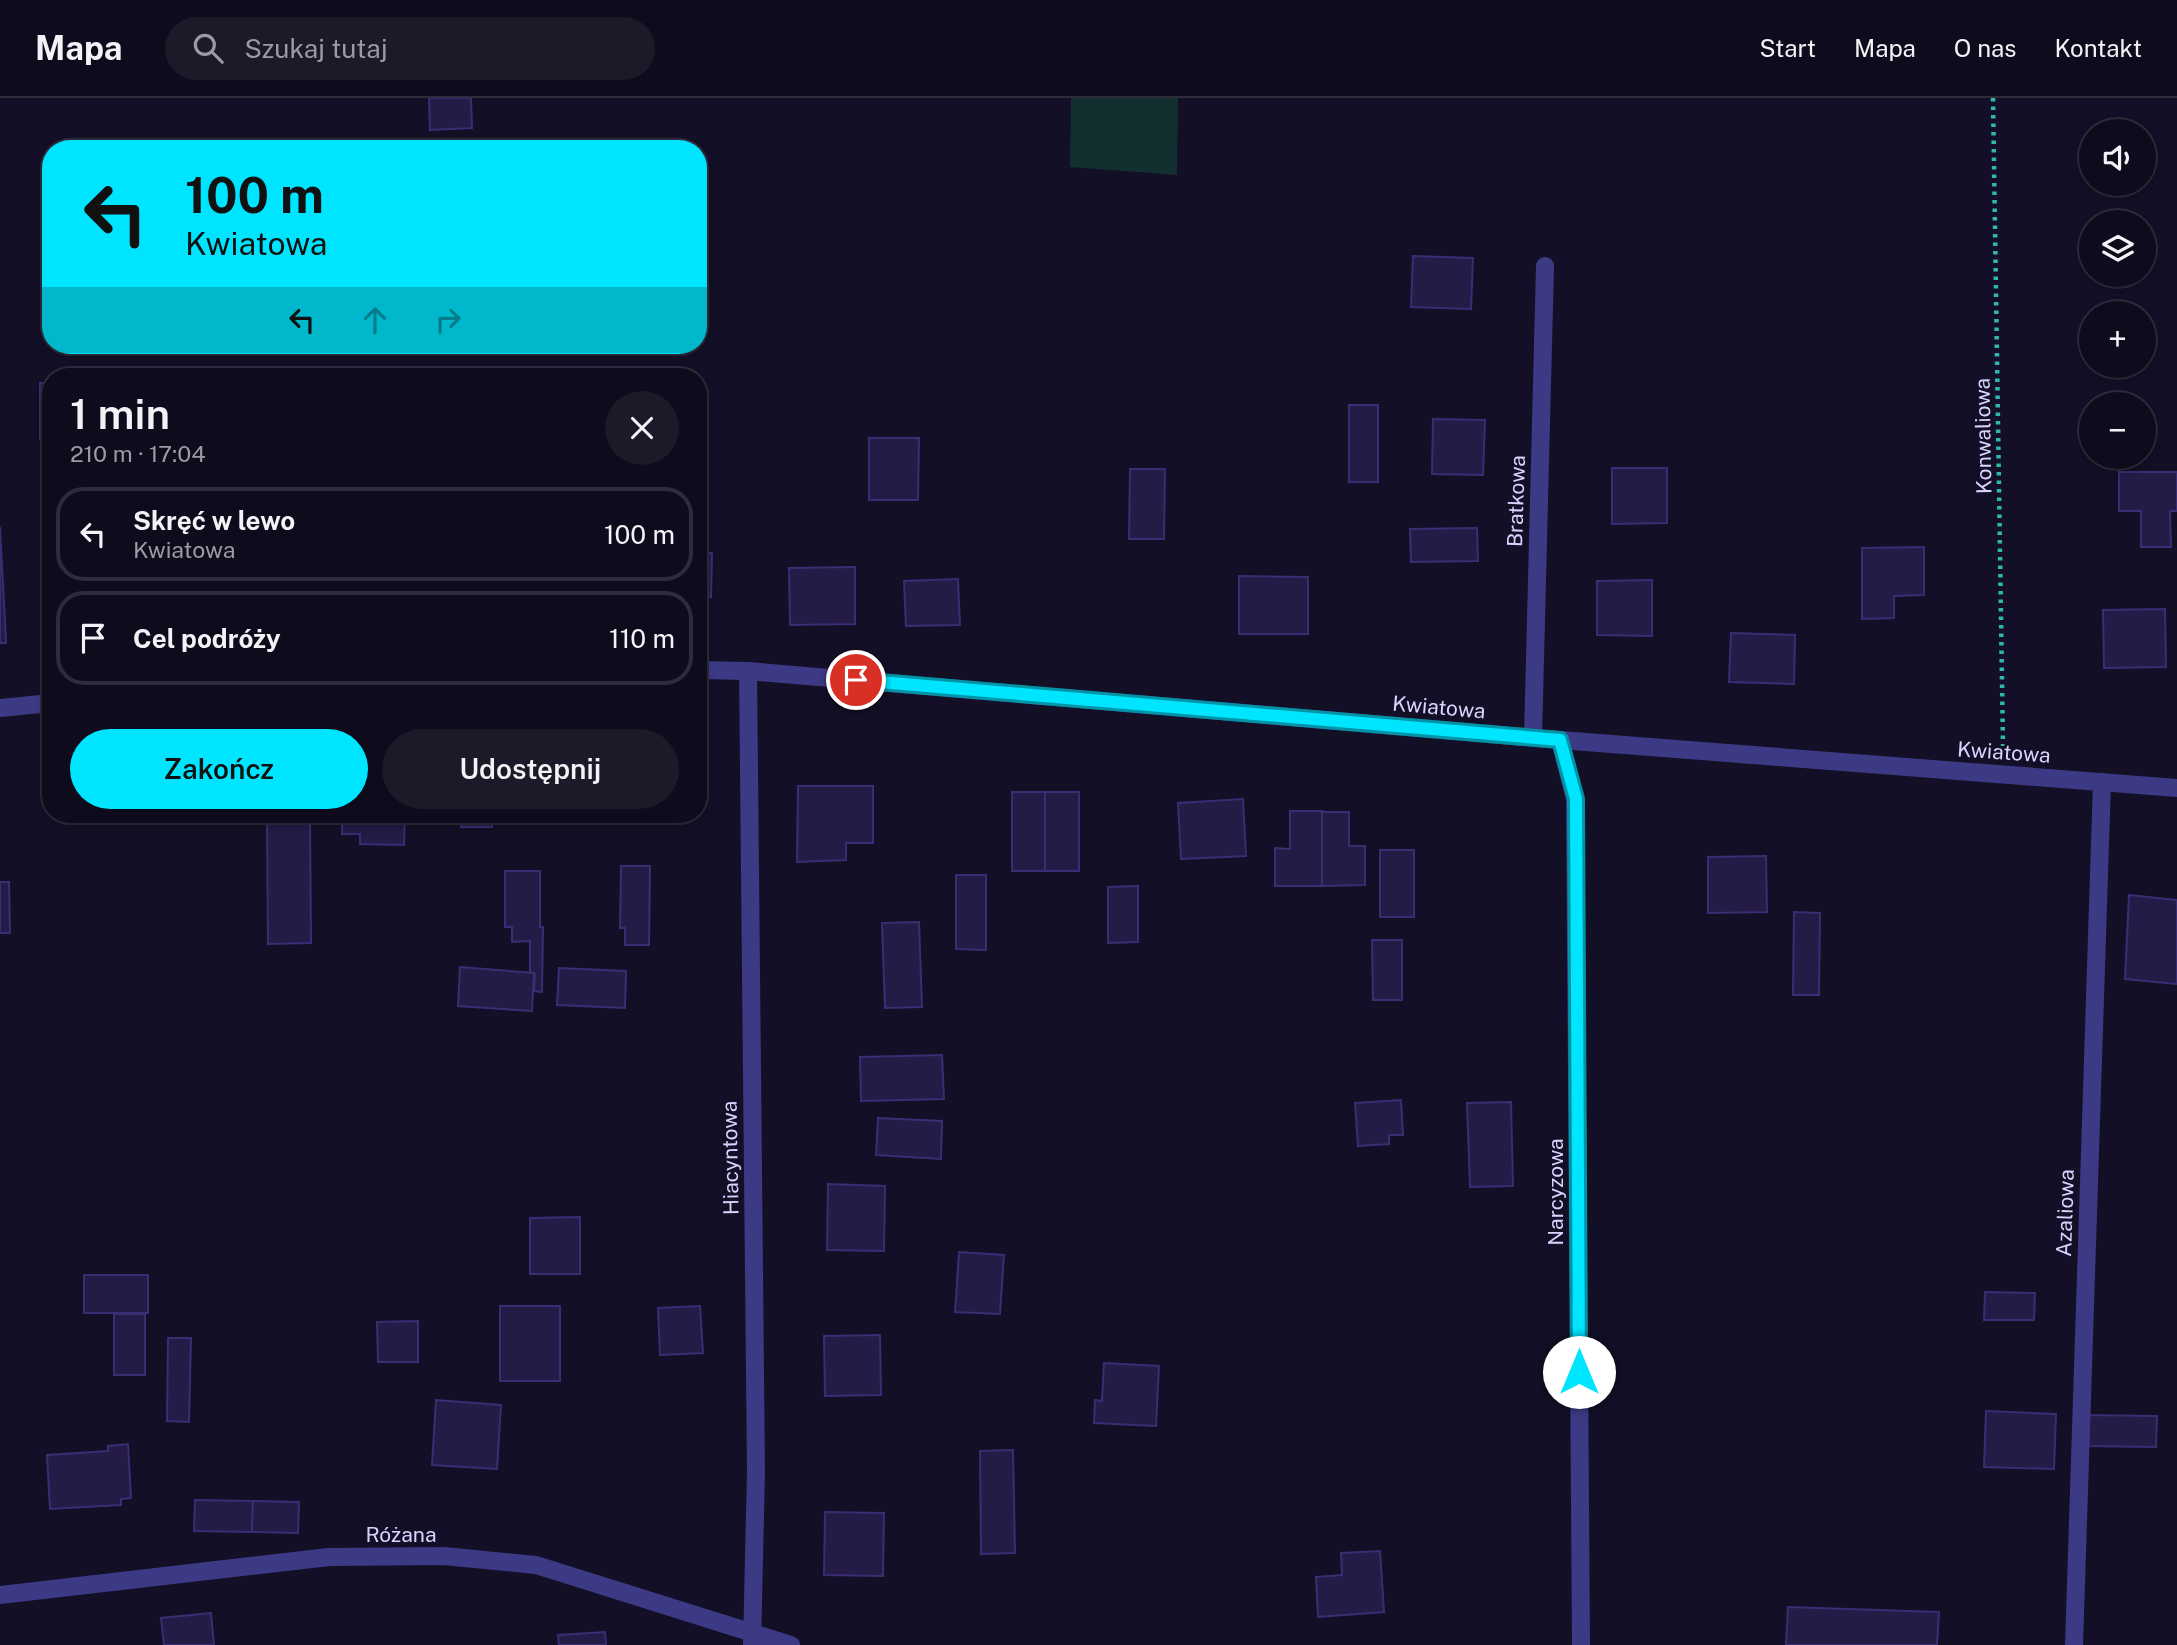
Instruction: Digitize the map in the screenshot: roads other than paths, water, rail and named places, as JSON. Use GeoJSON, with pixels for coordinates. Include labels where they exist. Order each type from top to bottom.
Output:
{"type":"FeatureCollection","features":[{"type":"Feature","properties":{"kind":"street","name":"Bratkowa"},"geometry":{"type":"LineString","coordinates":[[1533,737],[1545,266]]}},
{"type":"Feature","properties":{"kind":"street","name":"Kwiatowa"},"geometry":{"type":"LineString","coordinates":[[707,670],[748,671],[1560,740],[2177,788]]}},
{"type":"Feature","properties":{"kind":"street","name":"Hiacyntowa"},"geometry":{"type":"LineString","coordinates":[[748,671],[756,1472],[751,1638]]}},
{"type":"Feature","properties":{"kind":"street"},"geometry":{"type":"LineString","coordinates":[[0,708],[42,704]]}},
{"type":"Feature","properties":{"kind":"street","name":"Narcyzowa"},"geometry":{"type":"LineString","coordinates":[[1560,740],[1576,799],[1581,1645]]}},
{"type":"Feature","properties":{"kind":"street","name":"Azaliowa"},"geometry":{"type":"LineString","coordinates":[[2074,1645],[2102,782]]}},
{"type":"Feature","properties":{"kind":"street","name":"Różana"},"geometry":{"type":"LineString","coordinates":[[0,1595],[329,1557],[444,1556],[536,1564],[751,1638],[791,1645]]}}]}
